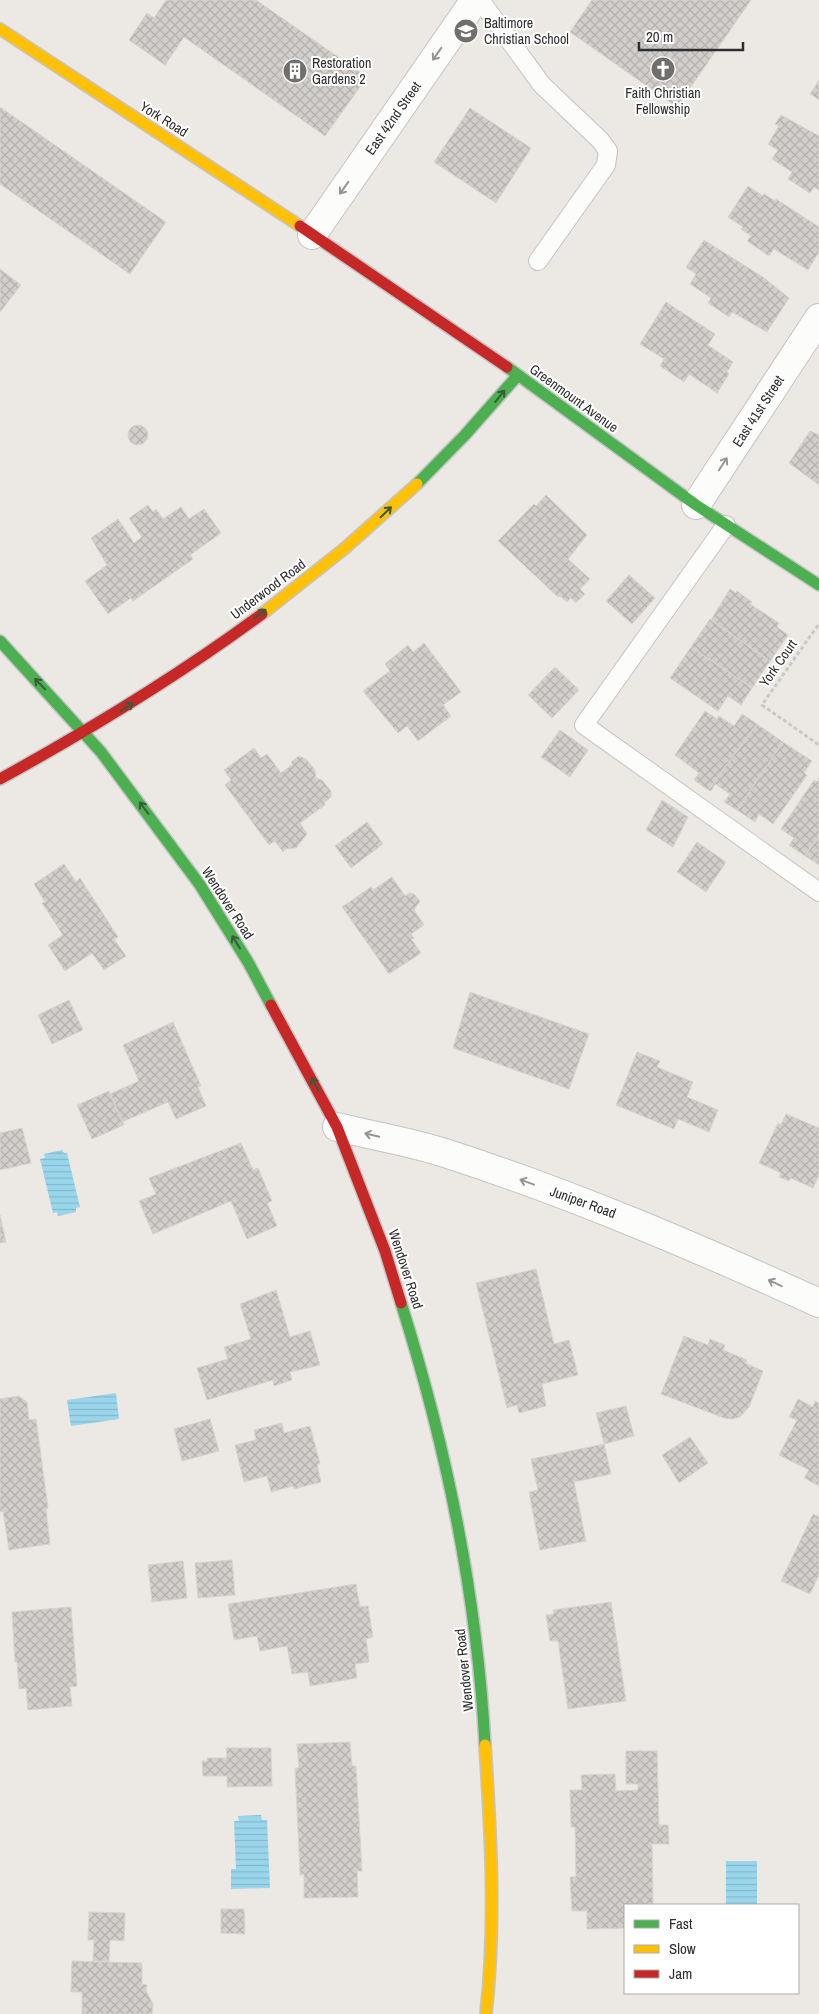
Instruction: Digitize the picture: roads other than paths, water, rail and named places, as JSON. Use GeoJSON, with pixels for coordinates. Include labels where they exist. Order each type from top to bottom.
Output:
{"type":"FeatureCollection","features":[{"type":"Feature","properties":{"kind":"street","name":"East 42nd Street"},"geometry":{"type":"LineString","coordinates":[[312,235],[475,0]]}},
{"type":"Feature","properties":{"kind":"street","name":"York Road"},"geometry":{"type":"LineString","coordinates":[[0,29],[208,164],[312,235]]}},
{"type":"Feature","properties":{"kind":"street","name":"Greenmount Avenue"},"geometry":{"type":"LineString","coordinates":[[312,235],[518,375],[726,525],[819,585]]}},
{"type":"Feature","properties":{"kind":"street","name":"East 41st Street"},"geometry":{"type":"LineString","coordinates":[[696,504],[819,318]]}},
{"type":"Feature","properties":{"kind":"street","name":"Underwood Road"},"geometry":{"type":"LineString","coordinates":[[0,779],[86,733],[165,682],[310,577],[377,520],[479,422],[518,375]]}},
{"type":"Feature","properties":{"kind":"street","name":"Wendover Road"},"geometry":{"type":"LineString","coordinates":[[0,641],[86,733],[200,885],[248,962],[338,1127],[385,1251],[414,1344],[444,1456],[472,1603],[483,1705],[493,1877],[491,1969],[486,2014]]}},
{"type":"Feature","properties":{"kind":"street","name":"Juniper Road"},"geometry":{"type":"LineString","coordinates":[[338,1127],[446,1153],[602,1208],[711,1254],[819,1303]]}},
{"type":"Feature","properties":{"kind":"lane"},"geometry":{"type":"LineString","coordinates":[[480,0],[542,85],[600,140],[608,151],[606,165],[538,261]]}},
{"type":"Feature","properties":{"kind":"lane"},"geometry":{"type":"LineString","coordinates":[[726,525],[584,725],[819,892]]}},
{"type":"Feature","properties":{"kind":"water"},"geometry":{"type":"Polygon","coordinates":[[[62,1150],[64,1153],[67,1153],[80,1207],[76,1208],[76,1212],[58,1216],[57,1212],[53,1213],[40,1159],[45,1158],[44,1154],[62,1150]]]}},
{"type":"Feature","properties":{"kind":"water"},"geometry":{"type":"Polygon","coordinates":[[[116,1393],[119,1419],[71,1426],[67,1400],[116,1393]]]}},
{"type":"Feature","properties":{"kind":"water"},"geometry":{"type":"Polygon","coordinates":[[[261,1815],[262,1820],[267,1820],[270,1888],[231,1889],[231,1869],[236,1869],[234,1821],[239,1821],[238,1816],[261,1815]]]}},
{"type":"Feature","properties":{"kind":"water"},"geometry":{"type":"Polygon","coordinates":[[[726,1861],[757,1861],[757,1904],[726,1904],[726,1861]]]}},
{"type":"Feature","properties":{"kind":"place","name":"Baltimore Christian School"},"geometry":{"type":"Point","coordinates":[466,31]}},
{"type":"Feature","properties":{"kind":"place","name":"Faith Christian Fellowship"},"geometry":{"type":"Point","coordinates":[663,69]}},
{"type":"Feature","properties":{"kind":"place","name":"Restoration Gardens 2"},"geometry":{"type":"Point","coordinates":[295,71]}}]}
